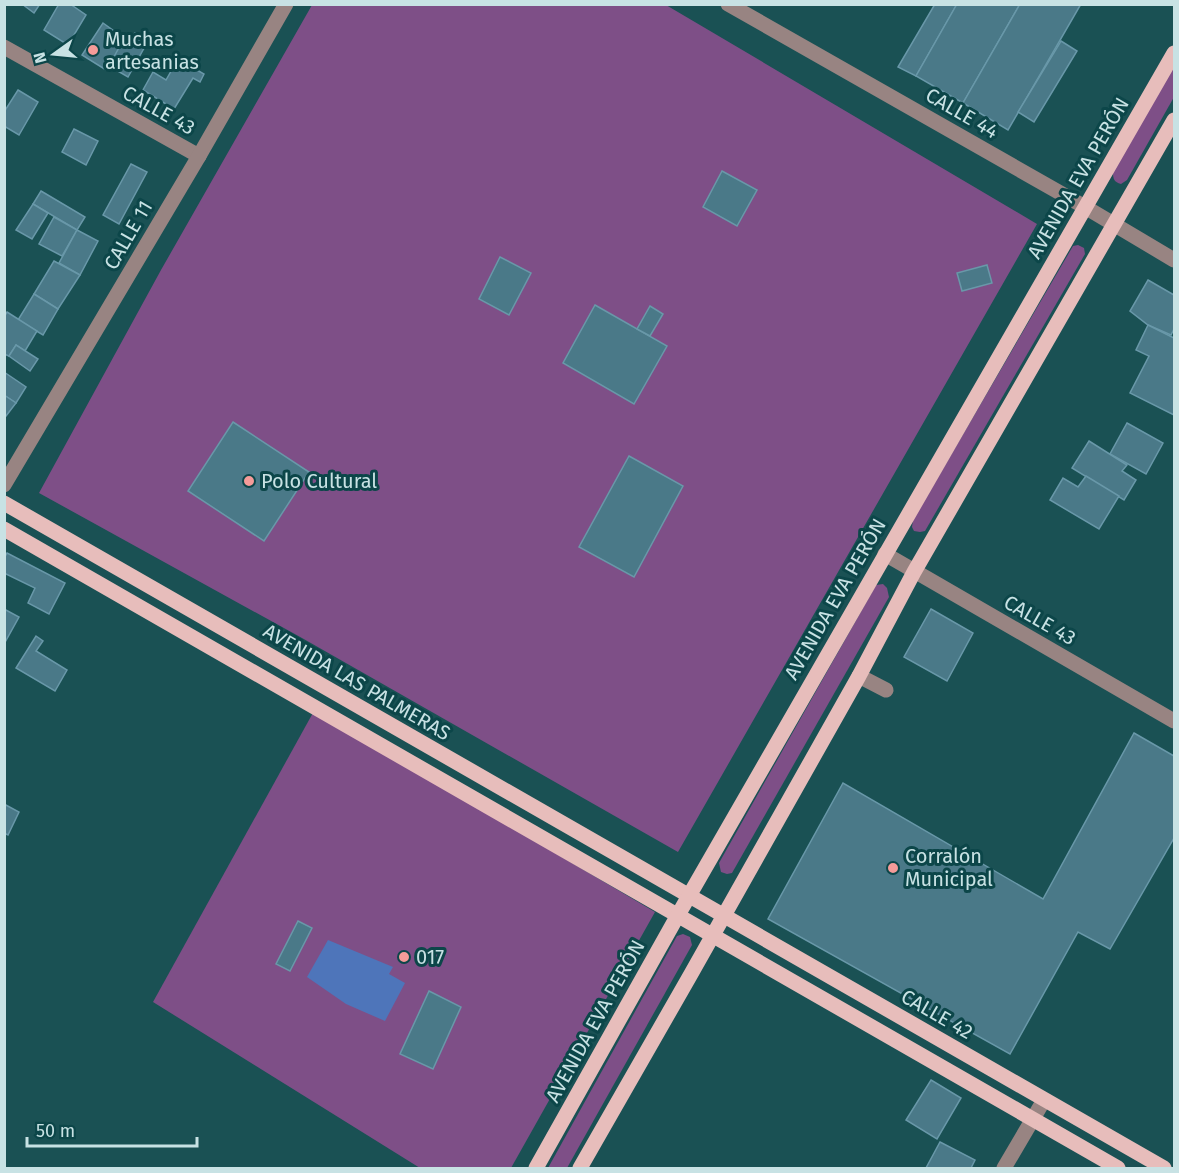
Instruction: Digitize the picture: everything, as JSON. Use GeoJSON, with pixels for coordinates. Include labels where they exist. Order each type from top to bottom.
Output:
{"type":"FeatureCollection","features":[{"type":"Feature","properties":{"kind":"main road","name":"AVENIDA EVA PERÓN"},"geometry":{"type":"LineString","coordinates":[[536,1168],[678,915],[1174,53]]}},
{"type":"Feature","properties":{"kind":"main road"},"geometry":{"type":"LineString","coordinates":[[580,1168],[859,676],[914,572],[1174,120]]}},
{"type":"Feature","properties":{"kind":"main road","name":"AVENIDA LAS PALMERAS"},"geometry":{"type":"LineString","coordinates":[[4,503],[689,896]]}},
{"type":"Feature","properties":{"kind":"main road"},"geometry":{"type":"LineString","coordinates":[[4,529],[1118,1168]]}},
{"type":"Feature","properties":{"kind":"main road","name":"CALLE 42"},"geometry":{"type":"LineString","coordinates":[[689,896],[1164,1168]]}},
{"type":"Feature","properties":{"kind":"street","name":"CALLE 11"},"geometry":{"type":"LineString","coordinates":[[4,485],[199,156],[286,4]]}},
{"type":"Feature","properties":{"kind":"street","name":"CALLE 44"},"geometry":{"type":"LineString","coordinates":[[733,6],[1174,260]]}},
{"type":"Feature","properties":{"kind":"street","name":"CALLE 43"},"geometry":{"type":"LineString","coordinates":[[4,47],[199,156]]}},
{"type":"Feature","properties":{"kind":"street","name":"CALLE 43"},"geometry":{"type":"LineString","coordinates":[[885,554],[1174,721]]}},
{"type":"Feature","properties":{"kind":"street"},"geometry":{"type":"LineString","coordinates":[[859,676],[886,690]]}},
{"type":"Feature","properties":{"kind":"street"},"geometry":{"type":"LineString","coordinates":[[1004,1168],[1044,1100]]}},
{"type":"Feature","properties":{"kind":"shaded area"},"geometry":{"type":"Polygon","coordinates":[[[312,5],[666,5],[1037,224],[678,852],[302,638],[39,493],[161,270],[312,5]]]}},
{"type":"Feature","properties":{"kind":"shaded area"},"geometry":{"type":"Polygon","coordinates":[[[1174,66],[1174,97],[1127,180],[1121,184],[1114,180],[1113,172],[1174,66]]]}},
{"type":"Feature","properties":{"kind":"shaded area"},"geometry":{"type":"Polygon","coordinates":[[[1078,245],[1084,248],[1085,254],[925,531],[914,531],[913,520],[1073,246],[1078,245]]]}},
{"type":"Feature","properties":{"kind":"shaded area"},"geometry":{"type":"Polygon","coordinates":[[[883,584],[887,588],[889,597],[732,873],[721,872],[719,863],[876,585],[883,584]]]}},
{"type":"Feature","properties":{"kind":"shaded area","name":"017"},"geometry":{"type":"Polygon","coordinates":[[[314,711],[655,912],[511,1168],[420,1168],[153,1002],[314,711]]]}},
{"type":"Feature","properties":{"kind":"shaded area"},"geometry":{"type":"Polygon","coordinates":[[[683,934],[690,937],[692,945],[567,1168],[548,1168],[677,936],[683,934]]]}},
{"type":"Feature","properties":{"kind":"water"},"geometry":{"type":"Polygon","coordinates":[[[328,940],[393,967],[389,974],[405,983],[385,1021],[346,1004],[307,977],[328,940]]]}},
{"type":"Feature","properties":{"kind":"building"},"geometry":{"type":"Polygon","coordinates":[[[22,4],[40,4],[34,13],[22,4]]]}},
{"type":"Feature","properties":{"kind":"building"},"geometry":{"type":"Polygon","coordinates":[[[59,4],[70,4],[86,15],[68,45],[44,30],[59,4]]]}},
{"type":"Feature","properties":{"kind":"building"},"geometry":{"type":"Polygon","coordinates":[[[935,4],[957,4],[916,76],[898,67],[935,4]]]}},
{"type":"Feature","properties":{"kind":"building"},"geometry":{"type":"Polygon","coordinates":[[[957,4],[1020,4],[963,103],[916,76],[957,4]]]}},
{"type":"Feature","properties":{"kind":"building"},"geometry":{"type":"Polygon","coordinates":[[[1020,4],[1081,4],[1008,130],[963,103],[1020,4]]]}},
{"type":"Feature","properties":{"kind":"building"},"geometry":{"type":"Polygon","coordinates":[[[103,23],[114,31],[109,39],[121,47],[106,70],[82,55],[103,23]]]}},
{"type":"Feature","properties":{"kind":"building"},"geometry":{"type":"Polygon","coordinates":[[[135,33],[148,41],[128,77],[109,66],[121,44],[127,47],[135,33]]]}},
{"type":"Feature","properties":{"kind":"building"},"geometry":{"type":"Polygon","coordinates":[[[1061,41],[1077,51],[1034,122],[1018,112],[1061,41]]]}},
{"type":"Feature","properties":{"kind":"building"},"geometry":{"type":"Polygon","coordinates":[[[178,59],[204,74],[200,82],[193,78],[174,109],[143,90],[153,72],[166,80],[178,59]]]}},
{"type":"Feature","properties":{"kind":"building"},"geometry":{"type":"Polygon","coordinates":[[[18,90],[38,102],[19,135],[4,126],[4,112],[18,90]]]}},
{"type":"Feature","properties":{"kind":"building"},"geometry":{"type":"Polygon","coordinates":[[[74,129],[98,141],[86,165],[62,152],[74,129]]]}},
{"type":"Feature","properties":{"kind":"building"},"geometry":{"type":"Polygon","coordinates":[[[131,164],[147,172],[119,224],[103,215],[131,164]]]}},
{"type":"Feature","properties":{"kind":"building"},"geometry":{"type":"Polygon","coordinates":[[[722,171],[757,190],[737,226],[703,207],[722,171]]]}},
{"type":"Feature","properties":{"kind":"building"},"geometry":{"type":"Polygon","coordinates":[[[41,191],[85,217],[77,230],[33,204],[41,191]]]}},
{"type":"Feature","properties":{"kind":"building"},"geometry":{"type":"Polygon","coordinates":[[[33,204],[48,213],[32,239],[16,230],[33,204]]]}},
{"type":"Feature","properties":{"kind":"building"},"geometry":{"type":"Polygon","coordinates":[[[54,217],[77,230],[62,256],[39,244],[54,217]]]}},
{"type":"Feature","properties":{"kind":"building"},"geometry":{"type":"Polygon","coordinates":[[[77,230],[98,241],[80,275],[59,263],[77,230]]]}},
{"type":"Feature","properties":{"kind":"building"},"geometry":{"type":"Polygon","coordinates":[[[500,257],[531,273],[509,315],[479,299],[500,257]]]}},
{"type":"Feature","properties":{"kind":"building"},"geometry":{"type":"Polygon","coordinates":[[[54,261],[80,275],[58,309],[34,294],[54,261]]]}},
{"type":"Feature","properties":{"kind":"building"},"geometry":{"type":"Polygon","coordinates":[[[987,265],[992,283],[962,291],[957,273],[987,265]]]}},
{"type":"Feature","properties":{"kind":"building"},"geometry":{"type":"Polygon","coordinates":[[[1148,280],[1174,295],[1174,329],[1171,335],[1148,325],[1130,311],[1148,280]]]}},
{"type":"Feature","properties":{"kind":"building"},"geometry":{"type":"Polygon","coordinates":[[[34,294],[58,309],[43,335],[18,320],[34,294]]]}},
{"type":"Feature","properties":{"kind":"building"},"geometry":{"type":"Polygon","coordinates":[[[595,305],[667,346],[634,404],[563,363],[595,305]]]}},
{"type":"Feature","properties":{"kind":"building"},"geometry":{"type":"Polygon","coordinates":[[[650,306],[663,314],[650,336],[637,329],[650,306]]]}},
{"type":"Feature","properties":{"kind":"building"},"geometry":{"type":"Polygon","coordinates":[[[7,312],[37,331],[25,351],[16,345],[9,356],[4,354],[4,317],[7,312]]]}},
{"type":"Feature","properties":{"kind":"building"},"geometry":{"type":"Polygon","coordinates":[[[1148,325],[1174,338],[1174,415],[1130,393],[1149,356],[1136,350],[1148,325]]]}},
{"type":"Feature","properties":{"kind":"building"},"geometry":{"type":"Polygon","coordinates":[[[16,345],[38,359],[30,371],[9,356],[16,345]]]}},
{"type":"Feature","properties":{"kind":"building"},"geometry":{"type":"Polygon","coordinates":[[[4,372],[26,387],[16,403],[4,395],[4,372]]]}},
{"type":"Feature","properties":{"kind":"building"},"geometry":{"type":"Polygon","coordinates":[[[4,395],[16,403],[6,416],[4,415],[4,395]]]}},
{"type":"Feature","properties":{"kind":"building","name":"Polo Cultural"},"geometry":{"type":"Polygon","coordinates":[[[233,422],[309,472],[264,541],[188,491],[233,422]]]}},
{"type":"Feature","properties":{"kind":"building"},"geometry":{"type":"Polygon","coordinates":[[[1127,423],[1163,443],[1146,474],[1110,454],[1127,423]]]}},
{"type":"Feature","properties":{"kind":"building"},"geometry":{"type":"Polygon","coordinates":[[[1089,441],[1127,465],[1122,471],[1136,480],[1124,500],[1072,468],[1089,441]]]}},
{"type":"Feature","properties":{"kind":"building"},"geometry":{"type":"Polygon","coordinates":[[[629,456],[683,486],[634,577],[579,547],[629,456]]]}},
{"type":"Feature","properties":{"kind":"building"},"geometry":{"type":"Polygon","coordinates":[[[1086,476],[1119,496],[1099,529],[1050,500],[1063,478],[1078,487],[1086,476]]]}},
{"type":"Feature","properties":{"kind":"building"},"geometry":{"type":"Polygon","coordinates":[[[7,553],[65,583],[49,614],[28,603],[35,588],[4,573],[4,558],[7,553]]]}},
{"type":"Feature","properties":{"kind":"building"},"geometry":{"type":"Polygon","coordinates":[[[4,609],[19,617],[4,644],[4,609]]]}},
{"type":"Feature","properties":{"kind":"building"},"geometry":{"type":"Polygon","coordinates":[[[931,609],[973,633],[947,681],[904,657],[931,609]]]}},
{"type":"Feature","properties":{"kind":"building"},"geometry":{"type":"Polygon","coordinates":[[[36,636],[43,641],[36,651],[67,670],[55,691],[16,668],[36,636]]]}},
{"type":"Feature","properties":{"kind":"building","name":"Corralón Municipal"},"geometry":{"type":"Polygon","coordinates":[[[1134,733],[1174,756],[1174,838],[1110,949],[1078,932],[1010,1054],[768,919],[843,783],[1043,899],[1134,733]]]}},
{"type":"Feature","properties":{"kind":"building"},"geometry":{"type":"Polygon","coordinates":[[[4,804],[19,812],[8,835],[4,833],[4,804]]]}},
{"type":"Feature","properties":{"kind":"building"},"geometry":{"type":"Polygon","coordinates":[[[298,921],[312,928],[290,971],[276,964],[298,921]]]}},
{"type":"Feature","properties":{"kind":"building"},"geometry":{"type":"Polygon","coordinates":[[[429,991],[461,1007],[433,1069],[400,1054],[429,991]]]}},
{"type":"Feature","properties":{"kind":"building"},"geometry":{"type":"Polygon","coordinates":[[[931,1080],[961,1098],[937,1139],[906,1120],[931,1080]]]}},
{"type":"Feature","properties":{"kind":"building"},"geometry":{"type":"Polygon","coordinates":[[[940,1142],[975,1160],[971,1168],[926,1168],[940,1142]]]}},
{"type":"Feature","properties":{"kind":"place","name":"Muchas artesanias"},"geometry":{"type":"Point","coordinates":[93,50]}},
{"type":"Feature","properties":{"kind":"place","name":"Polo Cultural"},"geometry":{"type":"Point","coordinates":[249,481]}},
{"type":"Feature","properties":{"kind":"place","name":"Corralón Municipal"},"geometry":{"type":"Point","coordinates":[893,868]}},
{"type":"Feature","properties":{"kind":"place","name":"017"},"geometry":{"type":"Point","coordinates":[404,957]}}]}
